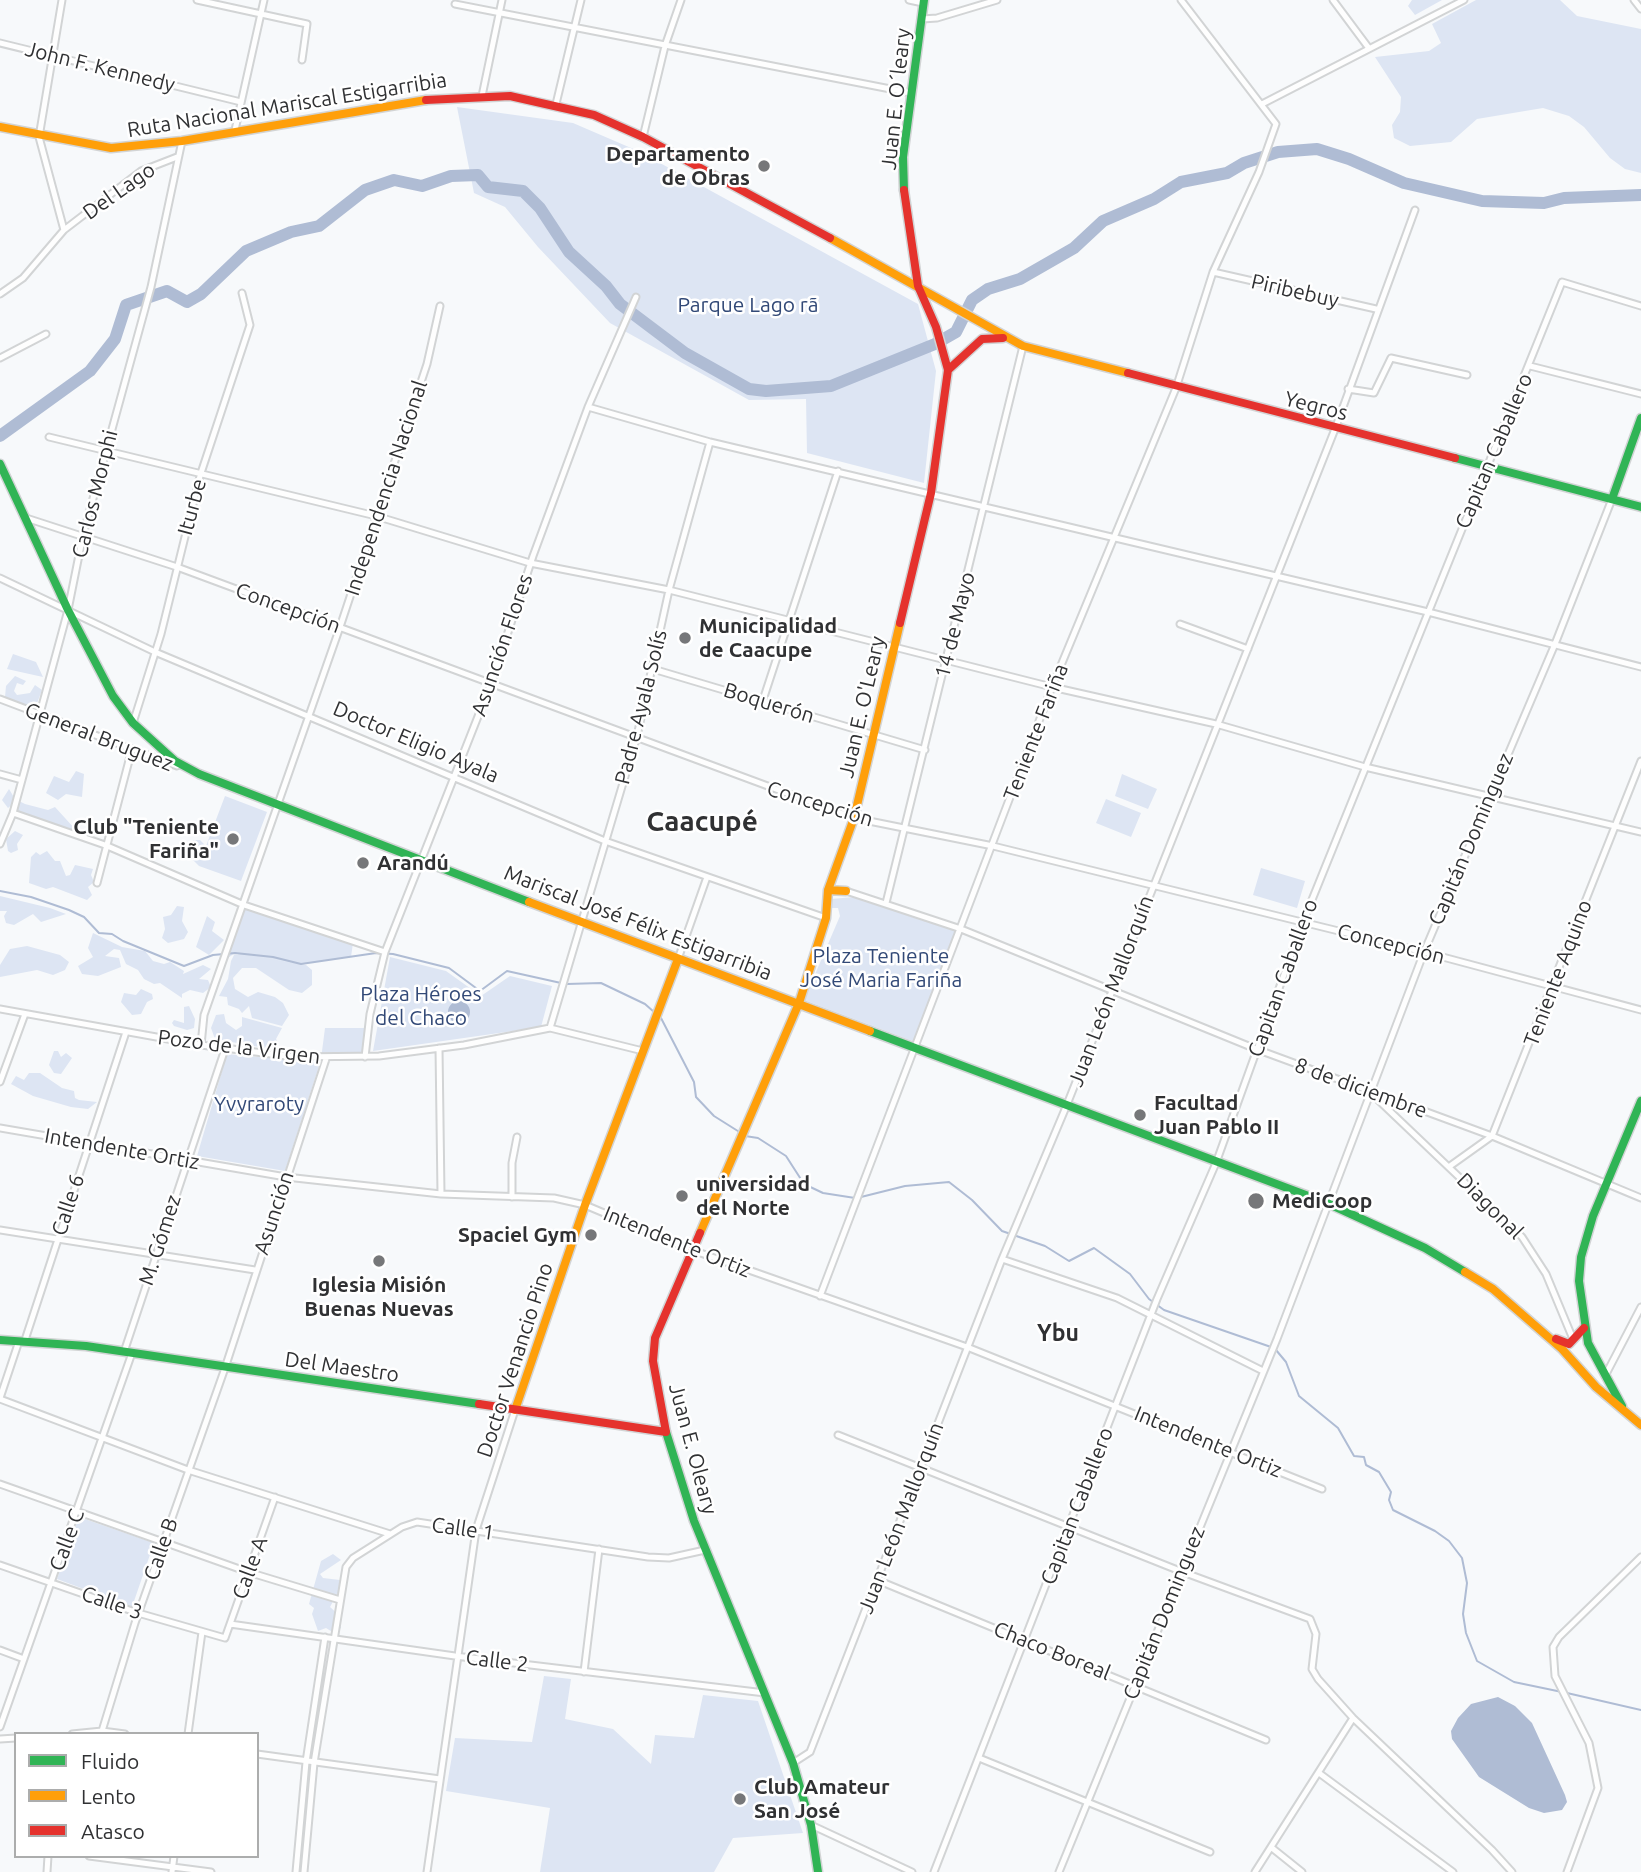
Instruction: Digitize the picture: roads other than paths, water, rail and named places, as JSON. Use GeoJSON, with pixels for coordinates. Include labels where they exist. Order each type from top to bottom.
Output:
{"type":"FeatureCollection","features":[{"type":"Feature","properties":{"kind":"main road","name":"Juan E. O´leary"},"geometry":{"type":"LineString","coordinates":[[918,286],[904,192],[903,158],[924,1]]}},
{"type":"Feature","properties":{"kind":"main road","name":"Ruta Nacional Mariscal Estigarribia"},"geometry":{"type":"LineString","coordinates":[[0,127],[111,148],[182,141],[411,101],[510,96],[556,104],[594,115],[643,137],[918,286],[987,327]]}},
{"type":"Feature","properties":{"kind":"main road","name":"Juan E. O'Leary"},"geometry":{"type":"LineString","coordinates":[[745,1126],[799,1003],[826,918],[828,890],[854,818],[931,493],[948,370],[936,327],[918,286]]}},
{"type":"Feature","properties":{"kind":"main road","name":"Yegros"},"geometry":{"type":"LineString","coordinates":[[987,327],[1023,346],[1641,507]]}},
{"type":"Feature","properties":{"kind":"main road"},"geometry":{"type":"LineString","coordinates":[[948,370],[962,354],[982,340],[1004,338]]}},
{"type":"Feature","properties":{"kind":"main road"},"geometry":{"type":"LineString","coordinates":[[1612,499],[1641,418]]}},
{"type":"Feature","properties":{"kind":"main road","name":"Mariscal José Félix Estigarribia"},"geometry":{"type":"LineString","coordinates":[[0,464],[68,610],[113,696],[133,723],[164,752],[199,774],[1066,1107],[1327,1203],[1451,1262],[1493,1290],[1535,1325]]}},
{"type":"Feature","properties":{"kind":"main road"},"geometry":{"type":"LineString","coordinates":[[828,890],[846,891]]}},
{"type":"Feature","properties":{"kind":"main road","name":"Doctor Venancio Pino"},"geometry":{"type":"LineString","coordinates":[[515,1410],[585,1205],[678,958]]}},
{"type":"Feature","properties":{"kind":"main road"},"geometry":{"type":"LineString","coordinates":[[1623,1407],[1588,1343],[1579,1281],[1581,1257],[1593,1216],[1641,1101]]}},
{"type":"Feature","properties":{"kind":"main road","name":"Juan E. Oleary"},"geometry":{"type":"LineString","coordinates":[[745,1126],[660,1323],[653,1349],[666,1432],[705,1550],[793,1763],[811,1825],[818,1872]]}},
{"type":"Feature","properties":{"kind":"main road"},"geometry":{"type":"LineString","coordinates":[[1535,1325],[1561,1343],[1574,1342],[1584,1328]]}},
{"type":"Feature","properties":{"kind":"main road"},"geometry":{"type":"LineString","coordinates":[[1535,1325],[1596,1387],[1623,1407],[1641,1425]]}},
{"type":"Feature","properties":{"kind":"main road","name":"Del Maestro"},"geometry":{"type":"LineString","coordinates":[[0,1340],[128,1352],[666,1432]]}},
{"type":"Feature","properties":{"kind":"street"},"geometry":{"type":"LineString","coordinates":[[62,0],[39,136],[64,230]]}},
{"type":"Feature","properties":{"kind":"street"},"geometry":{"type":"LineString","coordinates":[[197,0],[307,24],[302,60]]}},
{"type":"Feature","properties":{"kind":"street"},"geometry":{"type":"LineString","coordinates":[[235,130],[264,0]]}},
{"type":"Feature","properties":{"kind":"street"},"geometry":{"type":"LineString","coordinates":[[482,96],[502,0]]}},
{"type":"Feature","properties":{"kind":"street"},"geometry":{"type":"LineString","coordinates":[[556,104],[581,0]]}},
{"type":"Feature","properties":{"kind":"street"},"geometry":{"type":"LineString","coordinates":[[643,137],[665,46],[681,0]]}},
{"type":"Feature","properties":{"kind":"street"},"geometry":{"type":"LineString","coordinates":[[909,0],[924,1]]}},
{"type":"Feature","properties":{"kind":"street"},"geometry":{"type":"LineString","coordinates":[[922,19],[937,18],[997,0]]}},
{"type":"Feature","properties":{"kind":"street"},"geometry":{"type":"LineString","coordinates":[[1181,0],[1262,104],[1368,47],[1464,0]]}},
{"type":"Feature","properties":{"kind":"street"},"geometry":{"type":"LineString","coordinates":[[1333,0],[1368,47]]}},
{"type":"Feature","properties":{"kind":"street"},"geometry":{"type":"LineString","coordinates":[[1634,0],[1640,7]]}},
{"type":"Feature","properties":{"kind":"street"},"geometry":{"type":"LineString","coordinates":[[455,4],[911,93]]}},
{"type":"Feature","properties":{"kind":"street","name":"John F. Kennedy"},"geometry":{"type":"LineString","coordinates":[[0,43],[241,102]]}},
{"type":"Feature","properties":{"kind":"street","name":"Teniente Fariña"},"geometry":{"type":"LineString","coordinates":[[820,1296],[1052,687],[1176,388],[1213,272],[1259,172],[1276,124],[1262,104]]}},
{"type":"Feature","properties":{"kind":"street","name":"Carlos Morphi"},"geometry":{"type":"LineString","coordinates":[[0,844],[13,813],[68,610],[83,535],[151,287],[182,141]]}},
{"type":"Feature","properties":{"kind":"street","name":"Del Lago"},"geometry":{"type":"LineString","coordinates":[[0,294],[23,278],[64,230],[141,171],[177,157]]}},
{"type":"Feature","properties":{"kind":"street","name":"Juan León Mallorquín"},"geometry":{"type":"LineString","coordinates":[[793,1763],[810,1752],[967,1347],[1066,1107],[1335,429],[1376,309],[1415,210]]}},
{"type":"Feature","properties":{"kind":"street","name":"Piribebuy"},"geometry":{"type":"LineString","coordinates":[[1213,272],[1376,309]]}},
{"type":"Feature","properties":{"kind":"street","name":"Capitan Caballero"},"geometry":{"type":"LineString","coordinates":[[934,1872],[1151,1315],[1216,1163],[1303,922],[1562,282],[1641,306]]}},
{"type":"Feature","properties":{"kind":"street","name":"Iturbe"},"geometry":{"type":"LineString","coordinates":[[133,723],[155,652],[200,476],[250,326],[242,293]]}},
{"type":"Feature","properties":{"kind":"street","name":"Asunción Flores"},"geometry":{"type":"LineString","coordinates":[[365,1057],[370,1014],[384,954],[492,681],[530,563],[588,407],[636,297]]}},
{"type":"Feature","properties":{"kind":"street","name":"Independencia Nacional"},"geometry":{"type":"LineString","coordinates":[[201,1045],[202,1023],[340,627],[427,364],[440,306]]}},
{"type":"Feature","properties":{"kind":"street"},"geometry":{"type":"LineString","coordinates":[[0,358],[46,334]]}},
{"type":"Feature","properties":{"kind":"street","name":"14 de Mayo"},"geometry":{"type":"LineString","coordinates":[[886,903],[1023,346]]}},
{"type":"Feature","properties":{"kind":"street"},"geometry":{"type":"LineString","coordinates":[[1348,390],[1374,393],[1391,358],[1466,375]]}},
{"type":"Feature","properties":{"kind":"street"},"geometry":{"type":"LineString","coordinates":[[1530,366],[1641,394]]}},
{"type":"Feature","properties":{"kind":"street"},"geometry":{"type":"LineString","coordinates":[[588,407],[710,442],[1428,612],[1641,667]]}},
{"type":"Feature","properties":{"kind":"street"},"geometry":{"type":"LineString","coordinates":[[49,438],[376,516],[530,563],[669,590],[1052,687],[1216,724],[1365,767],[1488,798],[1641,832]]}},
{"type":"Feature","properties":{"kind":"street","name":"Padre Ayala Solís"},"geometry":{"type":"LineString","coordinates":[[550,1028],[560,986],[637,736],[669,590],[710,442]]}},
{"type":"Feature","properties":{"kind":"street"},"geometry":{"type":"LineString","coordinates":[[762,700],[786,620],[838,471]]}},
{"type":"Feature","properties":{"kind":"street","name":"Capitán Dominguez"},"geometry":{"type":"LineString","coordinates":[[1059,1872],[1277,1339],[1327,1203],[1372,1094],[1423,952],[1555,644],[1612,499]]}},
{"type":"Feature","properties":{"kind":"street","name":"Concepción"},"geometry":{"type":"LineString","coordinates":[[24,517],[177,567],[492,681],[739,778],[854,818],[993,846],[1423,952],[1641,1010]]}},
{"type":"Feature","properties":{"kind":"street","name":"Doctor Eligio Ayala"},"geometry":{"type":"LineString","coordinates":[[0,578],[155,652],[605,841],[826,918]]}},
{"type":"Feature","properties":{"kind":"street"},"geometry":{"type":"LineString","coordinates":[[1180,624],[1248,649]]}},
{"type":"Feature","properties":{"kind":"street","name":"Boquerón"},"geometry":{"type":"LineString","coordinates":[[653,669],[925,750]]}},
{"type":"Feature","properties":{"kind":"street","name":"General Bruguez"},"geometry":{"type":"LineString","coordinates":[[0,699],[199,774]]}},
{"type":"Feature","properties":{"kind":"street"},"geometry":{"type":"LineString","coordinates":[[97,883],[132,749]]}},
{"type":"Feature","properties":{"kind":"street","name":"Teniente Aquino"},"geometry":{"type":"LineString","coordinates":[[1492,1136],[1641,761]]}},
{"type":"Feature","properties":{"kind":"street"},"geometry":{"type":"LineString","coordinates":[[0,774],[22,780]]}},
{"type":"Feature","properties":{"kind":"street"},"geometry":{"type":"LineString","coordinates":[[13,813],[105,845],[244,905],[384,954]]}},
{"type":"Feature","properties":{"kind":"street","name":"Doctor Venancio Pino"},"geometry":{"type":"LineString","coordinates":[[678,958],[707,877]]}},
{"type":"Feature","properties":{"kind":"street"},"geometry":{"type":"LineString","coordinates":[[846,891],[886,903]]}},
{"type":"Feature","properties":{"kind":"street","name":"8 de diciembre"},"geometry":{"type":"LineString","coordinates":[[886,903],[961,929],[1372,1094],[1492,1136],[1641,1198]]}},
{"type":"Feature","properties":{"kind":"street","name":"Pozo de la Virgen"},"geometry":{"type":"LineString","coordinates":[[0,1009],[225,1049],[326,1059],[439,1048],[550,1028],[643,1051]]}},
{"type":"Feature","properties":{"kind":"street"},"geometry":{"type":"LineString","coordinates":[[0,1082],[25,1014]]}},
{"type":"Feature","properties":{"kind":"street","name":"Calle 6"},"geometry":{"type":"LineString","coordinates":[[0,1398],[57,1239],[125,1032]]}},
{"type":"Feature","properties":{"kind":"street"},"geometry":{"type":"LineString","coordinates":[[439,1048],[442,1194]]}},
{"type":"Feature","properties":{"kind":"street","name":"M. Gómez"},"geometry":{"type":"LineString","coordinates":[[128,1352],[155,1255],[225,1049]]}},
{"type":"Feature","properties":{"kind":"street","name":"Asunción"},"geometry":{"type":"LineString","coordinates":[[225,1368],[326,1059]]}},
{"type":"Feature","properties":{"kind":"street","name":"Diagonal"},"geometry":{"type":"LineString","coordinates":[[1372,1094],[1511,1225],[1534,1252],[1574,1342]]}},
{"type":"Feature","properties":{"kind":"street","name":"Intendente Ortiz"},"geometry":{"type":"LineString","coordinates":[[0,1128],[286,1177],[442,1194],[554,1198],[585,1205],[692,1251],[967,1347],[1230,1449],[1322,1489]]}},
{"type":"Feature","properties":{"kind":"street"},"geometry":{"type":"LineString","coordinates":[[512,1197],[512,1163],[517,1136]]}},
{"type":"Feature","properties":{"kind":"street"},"geometry":{"type":"LineString","coordinates":[[1450,1166],[1492,1136]]}},
{"type":"Feature","properties":{"kind":"street"},"geometry":{"type":"LineString","coordinates":[[0,1230],[255,1270]]}},
{"type":"Feature","properties":{"kind":"street"},"geometry":{"type":"LineString","coordinates":[[1002,1259],[1117,1298],[1264,1371]]}},
{"type":"Feature","properties":{"kind":"street"},"geometry":{"type":"LineString","coordinates":[[1605,1377],[1641,1307]]}},
{"type":"Feature","properties":{"kind":"street","name":"Calle C"},"geometry":{"type":"LineString","coordinates":[[0,1727],[104,1437],[128,1352]]}},
{"type":"Feature","properties":{"kind":"street","name":"Calle B"},"geometry":{"type":"LineString","coordinates":[[102,1731],[138,1613],[225,1368]]}},
{"type":"Feature","properties":{"kind":"street"},"geometry":{"type":"LineString","coordinates":[[0,1398],[188,1470],[390,1534]]}},
{"type":"Feature","properties":{"kind":"street","name":"Doctor Venancio Pino"},"geometry":{"type":"LineString","coordinates":[[427,1872],[455,1656],[476,1530],[515,1410]]}},
{"type":"Feature","properties":{"kind":"street"},"geometry":{"type":"LineString","coordinates":[[838,1435],[1181,1572],[1310,1619],[1316,1634],[1312,1669],[1353,1718],[1492,1850],[1511,1872]]}},
{"type":"Feature","properties":{"kind":"street"},"geometry":{"type":"LineString","coordinates":[[0,1484],[248,1572],[340,1600]]}},
{"type":"Feature","properties":{"kind":"street","name":"Calle A"},"geometry":{"type":"LineString","coordinates":[[225,1638],[275,1497]]}},
{"type":"Feature","properties":{"kind":"street","name":"Calle 1"},"geometry":{"type":"LineString","coordinates":[[304,1872],[314,1763],[346,1567],[353,1558],[390,1534],[417,1522],[669,1558],[705,1550]]}},
{"type":"Feature","properties":{"kind":"street"},"geometry":{"type":"LineString","coordinates":[[584,1672],[599,1549]]}},
{"type":"Feature","properties":{"kind":"street"},"geometry":{"type":"LineString","coordinates":[[1567,1872],[1598,1788],[1588,1743],[1555,1676],[1553,1647],[1559,1637],[1641,1557]]}},
{"type":"Feature","properties":{"kind":"street","name":"Calle 3"},"geometry":{"type":"LineString","coordinates":[[0,1565],[138,1613],[225,1638]]}},
{"type":"Feature","properties":{"kind":"street","name":"Chaco Boreal"},"geometry":{"type":"LineString","coordinates":[[877,1580],[1266,1740]]}},
{"type":"Feature","properties":{"kind":"street","name":"Calle 2"},"geometry":{"type":"LineString","coordinates":[[230,1624],[767,1697]]}},
{"type":"Feature","properties":{"kind":"street"},"geometry":{"type":"LineString","coordinates":[[188,1732],[202,1632]]}},
{"type":"Feature","properties":{"kind":"street"},"geometry":{"type":"LineString","coordinates":[[296,1872],[306,1762],[325,1637]]}},
{"type":"Feature","properties":{"kind":"street"},"geometry":{"type":"LineString","coordinates":[[0,1650],[24,1659]]}},
{"type":"Feature","properties":{"kind":"street"},"geometry":{"type":"LineString","coordinates":[[1255,1872],[1353,1718]]}},
{"type":"Feature","properties":{"kind":"street"},"geometry":{"type":"LineString","coordinates":[[92,1732],[110,1732]]}},
{"type":"Feature","properties":{"kind":"street"},"geometry":{"type":"LineString","coordinates":[[259,1754],[440,1779]]}},
{"type":"Feature","properties":{"kind":"street"},"geometry":{"type":"LineString","coordinates":[[979,1758],[1210,1852]]}},
{"type":"Feature","properties":{"kind":"street"},"geometry":{"type":"LineString","coordinates":[[1319,1773],[1452,1872]]}},
{"type":"Feature","properties":{"kind":"street"},"geometry":{"type":"LineString","coordinates":[[811,1825],[912,1872]]}},
{"type":"Feature","properties":{"kind":"street"},"geometry":{"type":"LineString","coordinates":[[1272,1848],[1302,1872]]}},
{"type":"Feature","properties":{"kind":"street"},"geometry":{"type":"LineString","coordinates":[[101,1858],[172,1870],[211,1872]]}},
{"type":"Feature","properties":{"kind":"water"},"geometry":{"type":"Polygon","coordinates":[[[459,1001],[467,1004],[470,1012],[467,1020],[459,1023],[451,1020],[448,1012],[451,1004],[459,1001]]]}},
{"type":"Feature","properties":{"kind":"water"},"geometry":{"type":"Polygon","coordinates":[[[1498,1697],[1515,1706],[1532,1723],[1565,1795],[1567,1802],[1562,1810],[1544,1813],[1529,1808],[1479,1777],[1452,1739],[1451,1731],[1458,1718],[1471,1704],[1498,1697]]]}},
{"type":"Feature","properties":{"kind":"waterway"},"geometry":{"type":"LineString","coordinates":[[0,436],[90,371],[115,339],[126,305],[167,291],[187,302],[201,294],[246,251],[291,232],[319,226],[365,190],[394,180],[422,186],[451,176],[478,175],[488,187],[523,191],[540,208],[569,252],[606,286],[620,304],[685,353],[749,389],[766,391],[831,386],[935,344],[956,332],[972,300],[988,289],[1020,279],[1074,248],[1103,221],[1154,199],[1181,182],[1227,173],[1244,163],[1278,152],[1317,149],[1349,159],[1404,183],[1482,201],[1544,203],[1564,198],[1641,195]]}},
{"type":"Feature","properties":{"kind":"waterway"},"geometry":{"type":"LineString","coordinates":[[0,891],[31,897],[69,910],[84,917],[99,933],[112,934],[184,966],[213,955],[235,953],[273,957],[301,964],[376,953],[393,954],[449,968],[480,991],[507,971],[561,983]]}},
{"type":"Feature","properties":{"kind":"waterway"},"geometry":{"type":"LineString","coordinates":[[567,984],[601,983],[645,1004],[654,1012]]}},
{"type":"Feature","properties":{"kind":"waterway"},"geometry":{"type":"LineString","coordinates":[[661,1018],[694,1082],[696,1097],[714,1116],[741,1133]]}},
{"type":"Feature","properties":{"kind":"waterway"},"geometry":{"type":"LineString","coordinates":[[745,1136],[758,1138],[786,1156],[804,1184],[823,1193],[855,1198]]}},
{"type":"Feature","properties":{"kind":"waterway"},"geometry":{"type":"LineString","coordinates":[[861,1197],[905,1186],[949,1182],[972,1200],[1002,1231],[1045,1246],[1069,1261],[1094,1248],[1130,1274],[1149,1299],[1164,1310],[1271,1347]]}},
{"type":"Feature","properties":{"kind":"waterway"},"geometry":{"type":"LineString","coordinates":[[1276,1350],[1286,1362],[1299,1396],[1338,1428],[1354,1456],[1364,1457],[1366,1465],[1379,1472],[1391,1492],[1389,1500],[1393,1510],[1435,1531],[1449,1541],[1462,1558],[1467,1583],[1463,1614],[1466,1633],[1477,1661],[1514,1682],[1562,1692]]}},
{"type":"Feature","properties":{"kind":"waterway"},"geometry":{"type":"LineString","coordinates":[[1567,1693],[1641,1710]]}},
{"type":"Feature","properties":{"kind":"place","name":"Departamento de Obras"},"geometry":{"type":"Point","coordinates":[764,166]}},
{"type":"Feature","properties":{"kind":"place","name":"Municipalidad de Caacupe"},"geometry":{"type":"Point","coordinates":[685,638]}},
{"type":"Feature","properties":{"kind":"place","name":"Club \"Teniente Fariña\""},"geometry":{"type":"Point","coordinates":[233,839]}},
{"type":"Feature","properties":{"kind":"place","name":"Arandú"},"geometry":{"type":"Point","coordinates":[363,863]}},
{"type":"Feature","properties":{"kind":"place","name":"Facultad Juan Pablo II"},"geometry":{"type":"Point","coordinates":[1140,1115]}},
{"type":"Feature","properties":{"kind":"place","name":"universidad del Norte"},"geometry":{"type":"Point","coordinates":[682,1196]}},
{"type":"Feature","properties":{"kind":"place","name":"MediCoop"},"geometry":{"type":"Point","coordinates":[1256,1201]}},
{"type":"Feature","properties":{"kind":"place","name":"Spaciel Gym"},"geometry":{"type":"Point","coordinates":[591,1235]}},
{"type":"Feature","properties":{"kind":"place","name":"Iglesia Misión Buenas Nuevas"},"geometry":{"type":"Point","coordinates":[379,1261]}},
{"type":"Feature","properties":{"kind":"place","name":"Club Amateur San José"},"geometry":{"type":"Point","coordinates":[740,1799]}},
{"type":"Feature","properties":{"kind":"district","name":"Caacupé"},"geometry":{"type":"Point","coordinates":[702,822]}},
{"type":"Feature","properties":{"kind":"district","name":"Ybu"},"geometry":{"type":"Point","coordinates":[1058,1333]}},
{"type":"Feature","properties":{"kind":"park label","name":"Parque Lago rã"},"geometry":{"type":"Point","coordinates":[748,305]}},
{"type":"Feature","properties":{"kind":"park label","name":"Plaza Teniente José Maria Fariña"},"geometry":{"type":"Point","coordinates":[881,968]}},
{"type":"Feature","properties":{"kind":"park label","name":"Plaza Héroes del Chaco"},"geometry":{"type":"Point","coordinates":[421,1006]}},
{"type":"Feature","properties":{"kind":"park label","name":"Yvyraroty"},"geometry":{"type":"Point","coordinates":[259,1104]}}]}
